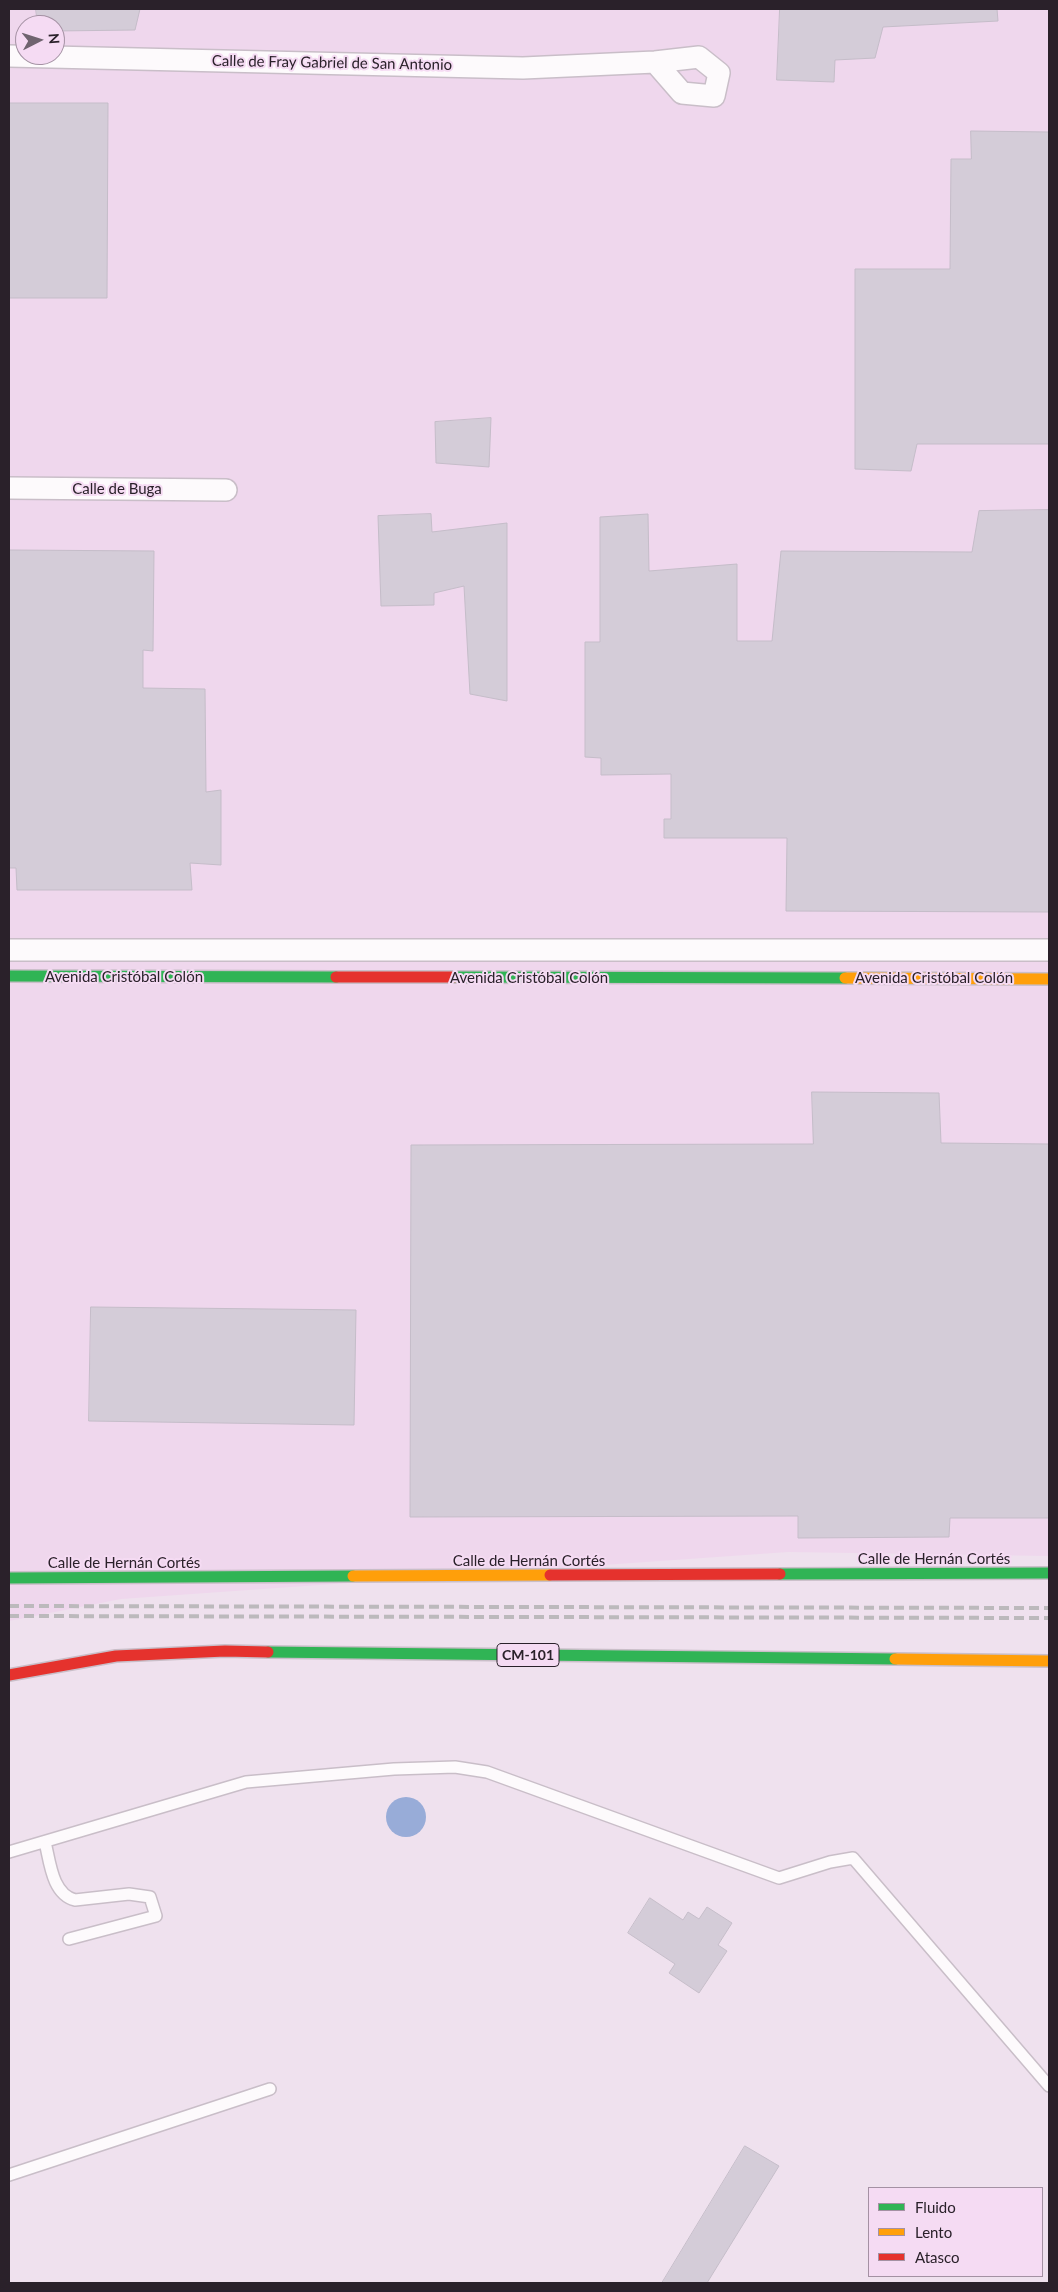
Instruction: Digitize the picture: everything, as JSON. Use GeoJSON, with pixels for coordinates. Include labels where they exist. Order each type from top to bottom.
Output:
{"type":"FeatureCollection","features":[{"type":"Feature","properties":{"kind":"street","name":"Calle de Fray Gabriel de San Antonio"},"geometry":{"type":"LineString","coordinates":[[9,56],[523,68],[655,62]]}},
{"type":"Feature","properties":{"kind":"street","name":"Calle de Buga"},"geometry":{"type":"LineString","coordinates":[[9,488],[226,490]]}},
{"type":"Feature","properties":{"kind":"street","name":"Avenida Cristóbal Colón"},"geometry":{"type":"LineString","coordinates":[[9,950],[1049,950]]}},
{"type":"Feature","properties":{"kind":"street","name":"Avenida Cristóbal Colón"},"geometry":{"type":"LineString","coordinates":[[9,976],[1049,979]]}},
{"type":"Feature","properties":{"kind":"street","name":"Calle de Hernán Cortés"},"geometry":{"type":"LineString","coordinates":[[9,1578],[1049,1573]]}},
{"type":"Feature","properties":{"kind":"street","name":"CM-101"},"geometry":{"type":"LineString","coordinates":[[9,1675],[116,1656],[225,1651],[1049,1660]]}},
{"type":"Feature","properties":{"kind":"lane"},"geometry":{"type":"LineString","coordinates":[[9,1852],[246,1782],[394,1769],[455,1767],[487,1772],[780,1878],[830,1862],[853,1858],[1049,2086]]}},
{"type":"Feature","properties":{"kind":"lane"},"geometry":{"type":"LineString","coordinates":[[45,1842],[54,1876],[61,1892],[66,1898],[75,1900],[140,1894],[150,1897],[156,1916],[69,1939]]}},
{"type":"Feature","properties":{"kind":"lane"},"geometry":{"type":"LineString","coordinates":[[9,2175],[270,2089]]}},
{"type":"Feature","properties":{"kind":"shaded area"},"geometry":{"type":"Polygon","coordinates":[[[9,9],[1049,9],[1049,1556],[788,1552],[121,1599],[9,1621],[9,9]]]}},
{"type":"Feature","properties":{"kind":"water"},"geometry":{"type":"Polygon","coordinates":[[[410,1797],[417,1800],[423,1806],[426,1817],[425,1825],[417,1834],[410,1837],[402,1837],[395,1834],[387,1825],[386,1813],[389,1806],[398,1798],[410,1797]]]}},
{"type":"Feature","properties":{"kind":"building"},"geometry":{"type":"Polygon","coordinates":[[[36,9],[140,9],[135,30],[65,31],[65,15],[37,15],[36,9]]]}},
{"type":"Feature","properties":{"kind":"building"},"geometry":{"type":"Polygon","coordinates":[[[780,9],[997,9],[998,21],[883,27],[875,58],[835,60],[834,82],[777,80],[780,9]]]}},
{"type":"Feature","properties":{"kind":"building"},"geometry":{"type":"Polygon","coordinates":[[[9,103],[108,103],[107,298],[9,298],[9,103]]]}},
{"type":"Feature","properties":{"kind":"building"},"geometry":{"type":"Polygon","coordinates":[[[971,131],[1049,132],[1049,444],[917,444],[911,471],[855,469],[855,269],[950,269],[951,159],[971,159],[971,131]]]}},
{"type":"Feature","properties":{"kind":"building"},"geometry":{"type":"Polygon","coordinates":[[[491,418],[489,467],[436,463],[435,422],[491,418]]]}},
{"type":"Feature","properties":{"kind":"building"},"geometry":{"type":"Polygon","coordinates":[[[1049,510],[1049,912],[786,911],[787,838],[664,838],[664,819],[671,819],[671,774],[601,775],[601,758],[585,757],[585,642],[600,642],[600,517],[648,514],[649,571],[737,564],[737,641],[772,641],[781,551],[972,552],[979,511],[1049,510]]]}},
{"type":"Feature","properties":{"kind":"building"},"geometry":{"type":"Polygon","coordinates":[[[431,514],[432,532],[507,523],[507,701],[470,694],[464,586],[434,593],[434,605],[381,606],[378,516],[431,514]]]}},
{"type":"Feature","properties":{"kind":"building"},"geometry":{"type":"Polygon","coordinates":[[[9,550],[154,551],[153,651],[143,650],[143,688],[205,689],[206,792],[221,790],[221,865],[190,863],[192,890],[17,890],[16,868],[9,868],[9,550]]]}},
{"type":"Feature","properties":{"kind":"building"},"geometry":{"type":"Polygon","coordinates":[[[812,1092],[939,1093],[941,1143],[1049,1144],[1049,1518],[950,1518],[949,1537],[798,1538],[798,1516],[410,1517],[411,1145],[813,1144],[812,1092]]]}},
{"type":"Feature","properties":{"kind":"building"},"geometry":{"type":"Polygon","coordinates":[[[91,1307],[356,1310],[354,1425],[89,1421],[91,1307]]]}},
{"type":"Feature","properties":{"kind":"building"},"geometry":{"type":"Polygon","coordinates":[[[650,1898],[683,1920],[688,1912],[699,1919],[707,1907],[732,1923],[718,1945],[727,1951],[699,1993],[669,1973],[675,1964],[628,1933],[650,1898]]]}},
{"type":"Feature","properties":{"kind":"building"},"geometry":{"type":"Polygon","coordinates":[[[745,2146],[779,2166],[707,2283],[662,2283],[745,2146]]]}},
{"type":"Feature","properties":{"kind":"railway"},"geometry":{"type":"LineString","coordinates":[[9,1606],[1049,1608]]}},
{"type":"Feature","properties":{"kind":"railway"},"geometry":{"type":"LineString","coordinates":[[9,1616],[1049,1618]]}},
{"type":"Feature","properties":{"kind":"traffic: fast"},"geometry":{"type":"LineString","coordinates":[[9,976],[336,977]]}},
{"type":"Feature","properties":{"kind":"traffic: fast"},"geometry":{"type":"LineString","coordinates":[[454,977],[845,978]]}},
{"type":"Feature","properties":{"kind":"traffic: fast"},"geometry":{"type":"LineString","coordinates":[[780,1574],[1049,1573]]}},
{"type":"Feature","properties":{"kind":"traffic: fast"},"geometry":{"type":"LineString","coordinates":[[9,1578],[353,1576]]}},
{"type":"Feature","properties":{"kind":"traffic: fast"},"geometry":{"type":"LineString","coordinates":[[268,1652],[895,1659]]}},
{"type":"Feature","properties":{"kind":"traffic: slow"},"geometry":{"type":"LineString","coordinates":[[845,978],[1049,979]]}},
{"type":"Feature","properties":{"kind":"traffic: slow"},"geometry":{"type":"LineString","coordinates":[[353,1576],[550,1575]]}},
{"type":"Feature","properties":{"kind":"traffic: slow"},"geometry":{"type":"LineString","coordinates":[[895,1659],[1049,1661]]}},
{"type":"Feature","properties":{"kind":"traffic: jam"},"geometry":{"type":"LineString","coordinates":[[336,977],[454,977]]}},
{"type":"Feature","properties":{"kind":"traffic: jam"},"geometry":{"type":"LineString","coordinates":[[550,1575],[780,1574]]}},
{"type":"Feature","properties":{"kind":"traffic: jam"},"geometry":{"type":"LineString","coordinates":[[9,1675],[116,1656],[225,1651],[268,1652]]}}]}
